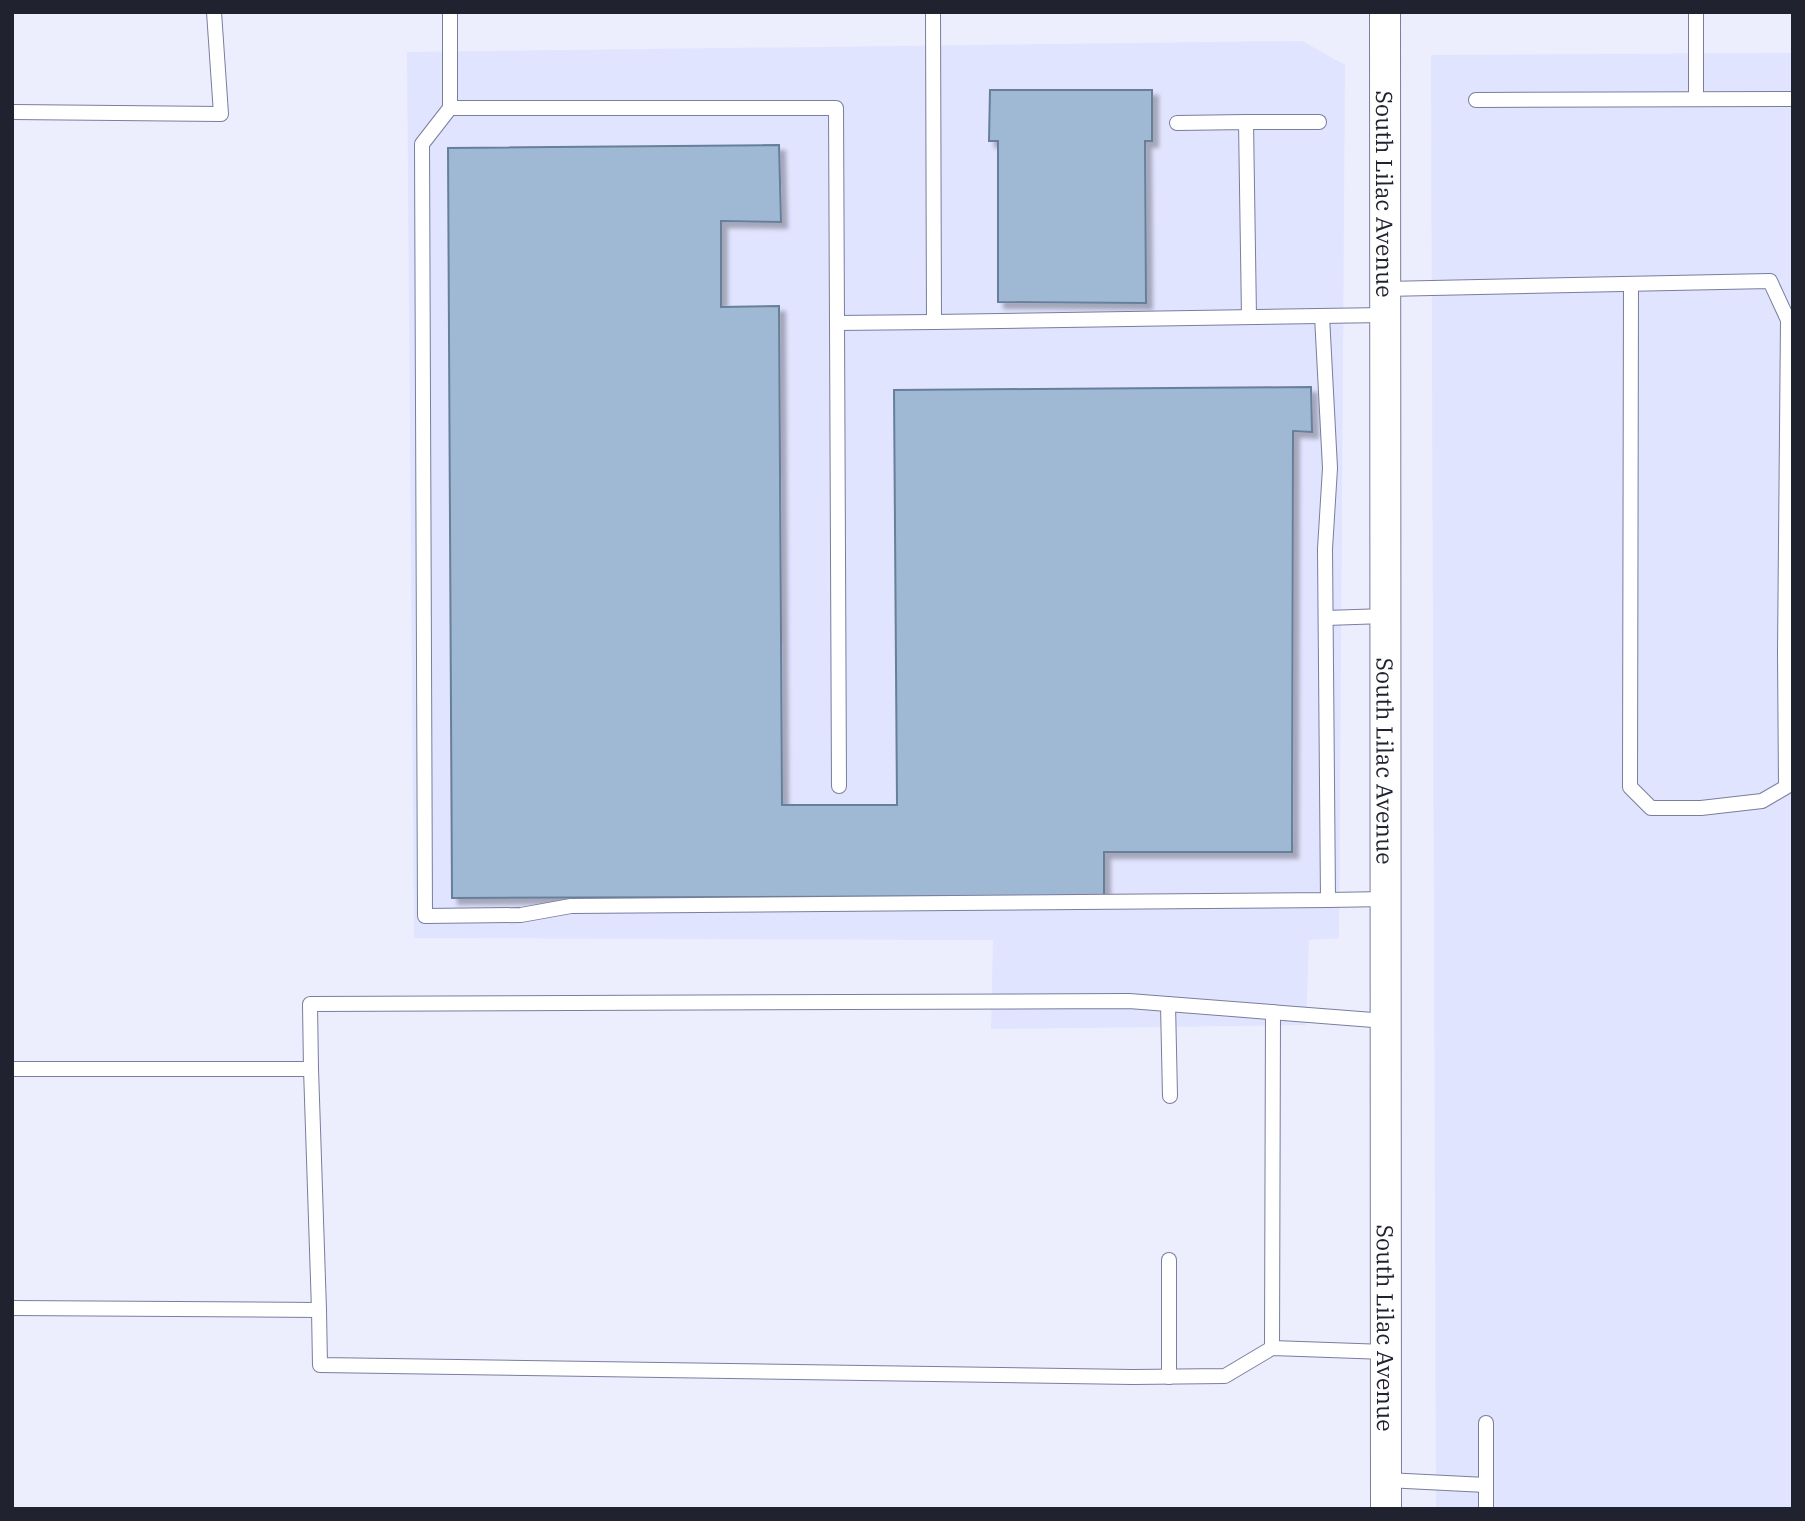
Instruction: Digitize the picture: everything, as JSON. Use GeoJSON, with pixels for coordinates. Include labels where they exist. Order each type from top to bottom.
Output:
{"type":"FeatureCollection","features":[{"type":"Feature","properties":{"kind":"street","name":"South Lilac Avenue"},"geometry":{"type":"LineString","coordinates":[[1385,12],[1386,1494]]}},
{"type":"Feature","properties":{"kind":"lane"},"geometry":{"type":"LineString","coordinates":[[12,112],[221,114],[214,12]]}},
{"type":"Feature","properties":{"kind":"lane"},"geometry":{"type":"LineString","coordinates":[[450,12],[450,108],[422,144],[425,916],[522,915],[571,906],[1385,900]]}},
{"type":"Feature","properties":{"kind":"lane"},"geometry":{"type":"LineString","coordinates":[[933,12],[934,322]]}},
{"type":"Feature","properties":{"kind":"lane"},"geometry":{"type":"LineString","coordinates":[[1696,12],[1696,99]]}},
{"type":"Feature","properties":{"kind":"lane"},"geometry":{"type":"LineString","coordinates":[[1476,100],[1793,99]]}},
{"type":"Feature","properties":{"kind":"lane"},"geometry":{"type":"LineString","coordinates":[[450,108],[836,107],[839,786]]}},
{"type":"Feature","properties":{"kind":"lane"},"geometry":{"type":"LineString","coordinates":[[1246,122],[1249,317]]}},
{"type":"Feature","properties":{"kind":"lane"},"geometry":{"type":"LineString","coordinates":[[1177,123],[1319,122]]}},
{"type":"Feature","properties":{"kind":"lane"},"geometry":{"type":"LineString","coordinates":[[837,323],[1322,316],[1385,302],[1632,284],[1770,281],[1788,320],[1789,652],[1786,787],[1762,801],[1701,808],[1651,808],[1630,787],[1632,284]]}},
{"type":"Feature","properties":{"kind":"lane"},"geometry":{"type":"LineString","coordinates":[[1322,316],[1330,468],[1325,618],[1328,900]]}},
{"type":"Feature","properties":{"kind":"lane"},"geometry":{"type":"LineString","coordinates":[[1325,618],[1385,616]]}},
{"type":"Feature","properties":{"kind":"lane"},"geometry":{"type":"LineString","coordinates":[[1385,1021],[1129,1001],[310,1004],[320,1365],[1169,1377],[1226,1376],[1272,1348],[1386,1352]]}},
{"type":"Feature","properties":{"kind":"lane"},"geometry":{"type":"LineString","coordinates":[[1168,1004],[1170,1096]]}},
{"type":"Feature","properties":{"kind":"lane"},"geometry":{"type":"LineString","coordinates":[[1272,1348],[1273,1012]]}},
{"type":"Feature","properties":{"kind":"lane"},"geometry":{"type":"LineString","coordinates":[[12,1069],[311,1069]]}},
{"type":"Feature","properties":{"kind":"lane"},"geometry":{"type":"LineString","coordinates":[[1169,1260],[1169,1377]]}},
{"type":"Feature","properties":{"kind":"lane"},"geometry":{"type":"LineString","coordinates":[[12,1308],[319,1310]]}},
{"type":"Feature","properties":{"kind":"lane"},"geometry":{"type":"LineString","coordinates":[[1486,1423],[1486,1509]]}},
{"type":"Feature","properties":{"kind":"lane"},"geometry":{"type":"LineString","coordinates":[[1386,1494],[1486,1485]]}},
{"type":"Feature","properties":{"kind":"shaded area"},"geometry":{"type":"Polygon","coordinates":[[[1302,41],[1345,65],[1339,938],[1309,940],[1306,1025],[991,1029],[993,940],[414,938],[407,52],[1302,41]]]}},
{"type":"Feature","properties":{"kind":"shaded area"},"geometry":{"type":"Polygon","coordinates":[[[1793,53],[1793,1509],[1436,1509],[1431,55],[1793,53]]]}},
{"type":"Feature","properties":{"kind":"building"},"geometry":{"type":"Polygon","coordinates":[[[990,90],[1152,90],[1152,141],[1145,141],[1146,303],[998,302],[998,141],[989,141],[990,90]]]}},
{"type":"Feature","properties":{"kind":"building"},"geometry":{"type":"Polygon","coordinates":[[[779,145],[781,222],[721,221],[721,307],[779,306],[782,805],[897,805],[894,390],[1311,387],[1312,432],[1293,431],[1292,852],[1104,852],[1104,896],[452,898],[448,148],[779,145]]]}}]}
